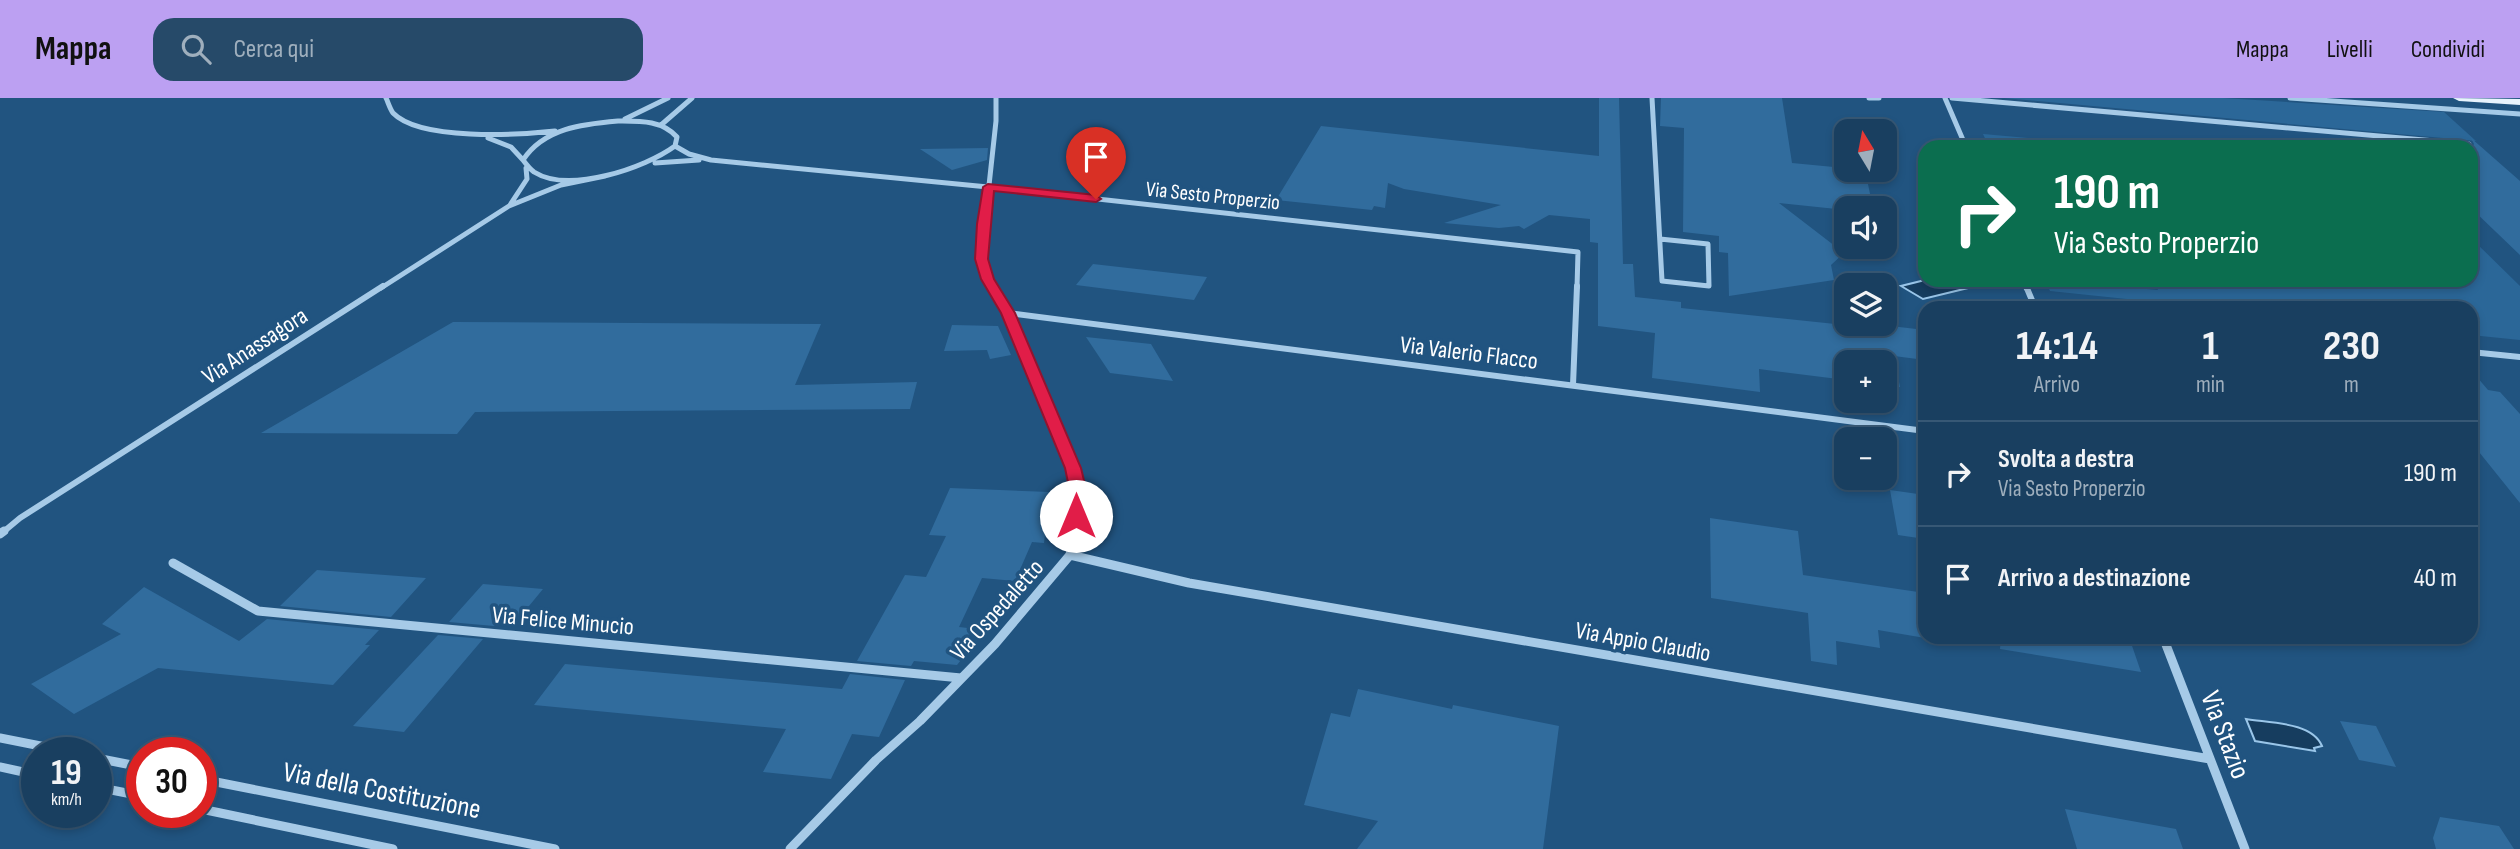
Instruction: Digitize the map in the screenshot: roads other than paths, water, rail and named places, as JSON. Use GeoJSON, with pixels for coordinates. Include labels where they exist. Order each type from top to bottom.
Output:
{"type":"FeatureCollection","features":[{"type":"Feature","properties":{"kind":"main road"},"geometry":{"type":"LineString","coordinates":[[2459,98],[2520,102]]}},
{"type":"Feature","properties":{"kind":"street"},"geometry":{"type":"LineString","coordinates":[[386,98],[387,108],[404,121],[474,134],[512,147],[526,168],[557,178],[605,176],[650,163],[676,146],[677,138],[672,130],[661,125],[618,121]]}},
{"type":"Feature","properties":{"kind":"street"},"geometry":{"type":"LineString","coordinates":[[474,134],[522,135],[618,121],[652,108],[668,98]]}},
{"type":"Feature","properties":{"kind":"street"},"geometry":{"type":"LineString","coordinates":[[661,125],[692,98]]}},
{"type":"Feature","properties":{"kind":"street","name":"Via Ospedaletto"},"geometry":{"type":"LineString","coordinates":[[790,849],[876,760],[920,721],[961,678],[1042,591],[1070,555],[1079,497],[1073,468],[1008,313],[988,279],[981,259],[996,121],[996,98]]}},
{"type":"Feature","properties":{"kind":"street"},"geometry":{"type":"LineString","coordinates":[[1651,98],[1662,281],[1709,286],[1708,244],[1660,239]]}},
{"type":"Feature","properties":{"kind":"street"},"geometry":{"type":"LineString","coordinates":[[1869,98],[1879,98]]}},
{"type":"Feature","properties":{"kind":"street"},"geometry":{"type":"LineString","coordinates":[[1945,98],[1963,140]]}},
{"type":"Feature","properties":{"kind":"street"},"geometry":{"type":"LineString","coordinates":[[1952,98],[2424,140]]}},
{"type":"Feature","properties":{"kind":"street"},"geometry":{"type":"LineString","coordinates":[[2290,98],[2520,113]]}},
{"type":"Feature","properties":{"kind":"street"},"geometry":{"type":"LineString","coordinates":[[523,160],[527,150],[538,141],[574,128]]}},
{"type":"Feature","properties":{"kind":"street","name":"Via Sesto Properzio"},"geometry":{"type":"LineString","coordinates":[[676,146],[689,154],[710,160]]}},
{"type":"Feature","properties":{"kind":"street","name":"Via Sesto Properzio"},"geometry":{"type":"LineString","coordinates":[[650,163],[710,160],[988,187],[1578,253],[1573,385]]}},
{"type":"Feature","properties":{"kind":"street","name":"Via Anassagora"},"geometry":{"type":"LineString","coordinates":[[509,206],[525,184],[526,168]]}},
{"type":"Feature","properties":{"kind":"street","name":"Via Anassagora"},"geometry":{"type":"LineString","coordinates":[[0,528],[20,518],[509,206],[561,185],[605,176]]}},
{"type":"Feature","properties":{"kind":"street","name":"Via Valerio Flacco"},"geometry":{"type":"LineString","coordinates":[[1008,313],[1918,430]]}},
{"type":"Feature","properties":{"kind":"street"},"geometry":{"type":"LineString","coordinates":[[2478,353],[2520,357]]}},
{"type":"Feature","properties":{"kind":"street","name":"Via Anassagora"},"geometry":{"type":"LineString","coordinates":[[0,534],[20,518]]}},
{"type":"Feature","properties":{"kind":"street","name":"Via Appio Claudio"},"geometry":{"type":"LineString","coordinates":[[1070,555],[1189,583],[2210,759]]}},
{"type":"Feature","properties":{"kind":"street","name":"Via Felice Minucio"},"geometry":{"type":"LineString","coordinates":[[173,563],[258,611],[961,678]]}},
{"type":"Feature","properties":{"kind":"street","name":"Via Stazio"},"geometry":{"type":"LineString","coordinates":[[2167,644],[2245,849]]}},
{"type":"Feature","properties":{"kind":"street"},"geometry":{"type":"LineString","coordinates":[[0,738],[21,742]]}},
{"type":"Feature","properties":{"kind":"street"},"geometry":{"type":"LineString","coordinates":[[0,767],[21,772]]}},
{"type":"Feature","properties":{"kind":"street","name":"Via della Costituzione"},"geometry":{"type":"LineString","coordinates":[[217,782],[555,849]]}},
{"type":"Feature","properties":{"kind":"street","name":"Via della Costituzione"},"geometry":{"type":"LineString","coordinates":[[217,812],[393,849]]}}]}
